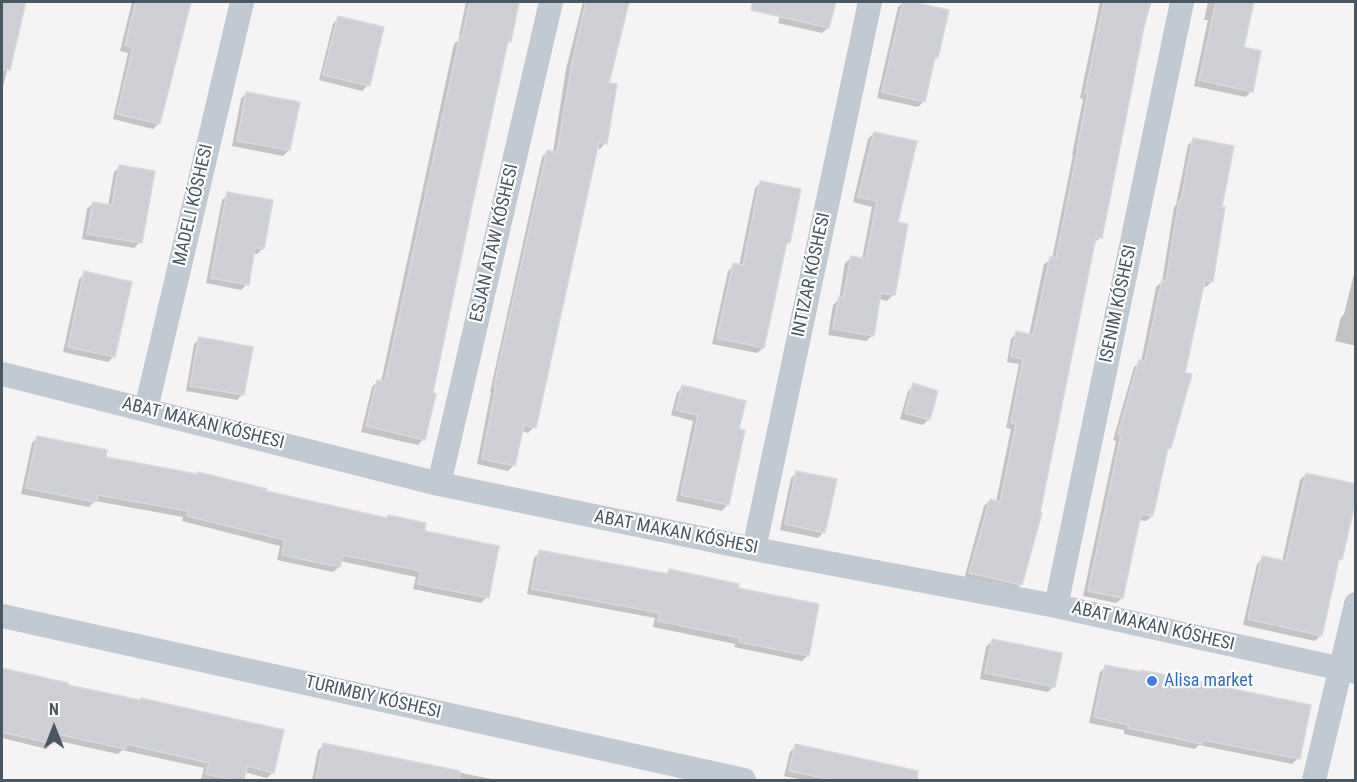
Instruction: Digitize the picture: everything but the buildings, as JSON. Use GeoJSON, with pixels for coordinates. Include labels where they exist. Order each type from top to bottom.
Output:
{"type":"FeatureCollection","features":[{"type":"Feature","properties":{"kind":"street","name":"MADELI KÓSHESI"},"geometry":{"type":"LineString","coordinates":[[146,409],[242,2]]}},
{"type":"Feature","properties":{"kind":"street","name":"ESJAN ATAW KÓSHESI"},"geometry":{"type":"LineString","coordinates":[[439,484],[551,2]]}},
{"type":"Feature","properties":{"kind":"street","name":"INTIZAR KÓSHESI"},"geometry":{"type":"LineString","coordinates":[[754,549],[870,2]]}},
{"type":"Feature","properties":{"kind":"street","name":"ISENIM KÓSHESI"},"geometry":{"type":"LineString","coordinates":[[1056,606],[1182,2]]}},
{"type":"Feature","properties":{"kind":"street","name":"ABAT MAKAN KÓSHESI"},"geometry":{"type":"LineString","coordinates":[[2,374],[439,484],[754,549],[1056,606],[1348,671]]}},
{"type":"Feature","properties":{"kind":"street"},"geometry":{"type":"LineString","coordinates":[[1314,780],[1348,671],[1356,604]]}},
{"type":"Feature","properties":{"kind":"street"},"geometry":{"type":"LineString","coordinates":[[2,616],[744,780]]}},
{"type":"Feature","properties":{"kind":"place","name":"Alisa market"},"geometry":{"type":"Point","coordinates":[1152,681]}}]}
